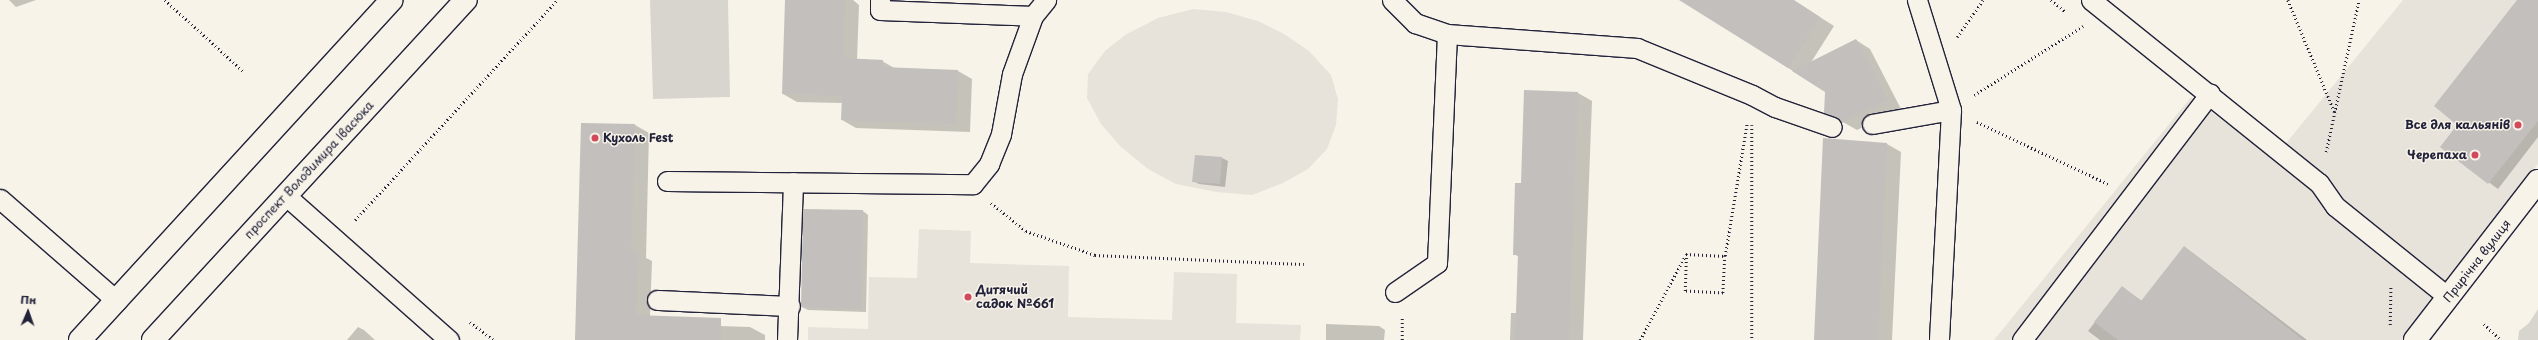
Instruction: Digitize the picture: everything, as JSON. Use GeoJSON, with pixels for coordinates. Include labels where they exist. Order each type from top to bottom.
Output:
{"type":"FeatureCollection","features":[{"type":"Feature","properties":{"kind":"main road"},"geometry":{"type":"LineString","coordinates":[[80,340],[392,0]]}},
{"type":"Feature","properties":{"kind":"main road","name":"проспект Володимира Івасюка"},"geometry":{"type":"LineString","coordinates":[[153,340],[466,0]]}},
{"type":"Feature","properties":{"kind":"main road","name":"Прирічна вулиця"},"geometry":{"type":"LineString","coordinates":[[2415,340],[2538,181]]}},
{"type":"Feature","properties":{"kind":"lane"},"geometry":{"type":"LineString","coordinates":[[880,0],[880,10],[1033,16]]}},
{"type":"Feature","properties":{"kind":"lane"},"geometry":{"type":"LineString","coordinates":[[667,181],[973,184],[989,164],[1001,134],[1012,74],[1033,16],[1046,0]]}},
{"type":"Feature","properties":{"kind":"lane"},"geometry":{"type":"LineString","coordinates":[[1392,0],[1415,23],[1448,34],[1637,48],[1752,94],[1775,107],[1832,127]]}},
{"type":"Feature","properties":{"kind":"lane"},"geometry":{"type":"LineString","coordinates":[[1917,0],[1951,110],[1939,340]]}},
{"type":"Feature","properties":{"kind":"lane"},"geometry":{"type":"LineString","coordinates":[[2091,0],[2210,93],[2319,183],[2335,206],[2448,297]]}},
{"type":"Feature","properties":{"kind":"lane"},"geometry":{"type":"LineString","coordinates":[[1396,292],[1437,263],[1448,34]]}},
{"type":"Feature","properties":{"kind":"lane"},"geometry":{"type":"LineString","coordinates":[[2022,340],[2210,93]]}},
{"type":"Feature","properties":{"kind":"lane"},"geometry":{"type":"LineString","coordinates":[[1872,124],[1951,110]]}},
{"type":"Feature","properties":{"kind":"lane"},"geometry":{"type":"LineString","coordinates":[[787,340],[790,306],[792,182]]}},
{"type":"Feature","properties":{"kind":"lane"},"geometry":{"type":"LineString","coordinates":[[285,195],[335,241],[449,340]]}},
{"type":"Feature","properties":{"kind":"lane"},"geometry":{"type":"LineString","coordinates":[[0,199],[117,301]]}},
{"type":"Feature","properties":{"kind":"lane"},"geometry":{"type":"LineString","coordinates":[[656,300],[790,306]]}},
{"type":"Feature","properties":{"kind":"path"},"geometry":{"type":"LineString","coordinates":[[165,0],[244,72]]}},
{"type":"Feature","properties":{"kind":"path"},"geometry":{"type":"LineString","coordinates":[[335,241],[557,0]]}},
{"type":"Feature","properties":{"kind":"path"},"geometry":{"type":"LineString","coordinates":[[1937,65],[1983,0]]}},
{"type":"Feature","properties":{"kind":"path"},"geometry":{"type":"LineString","coordinates":[[2288,0],[2335,114]]}},
{"type":"Feature","properties":{"kind":"path"},"geometry":{"type":"LineString","coordinates":[[2326,152],[2359,0]]}},
{"type":"Feature","properties":{"kind":"path"},"geometry":{"type":"LineString","coordinates":[[1951,110],[2084,26]]}},
{"type":"Feature","properties":{"kind":"path"},"geometry":{"type":"LineString","coordinates":[[1686,254],[1685,291],[1724,293],[1725,256],[1752,94]]}},
{"type":"Feature","properties":{"kind":"path"},"geometry":{"type":"LineString","coordinates":[[1752,94],[1752,340]]}},
{"type":"Feature","properties":{"kind":"path"},"geometry":{"type":"LineString","coordinates":[[1951,110],[2132,195]]}},
{"type":"Feature","properties":{"kind":"path"},"geometry":{"type":"LineString","coordinates":[[973,184],[998,211],[1026,231],[1095,255],[1304,264]]}},
{"type":"Feature","properties":{"kind":"path"},"geometry":{"type":"LineString","coordinates":[[1686,254],[1725,256]]}},
{"type":"Feature","properties":{"kind":"path"},"geometry":{"type":"LineString","coordinates":[[1640,340],[1686,254]]}},
{"type":"Feature","properties":{"kind":"path"},"geometry":{"type":"LineString","coordinates":[[2484,324],[2501,340]]}},
{"type":"Feature","properties":{"kind":"shaded area"},"geometry":{"type":"Polygon","coordinates":[[[650,0],[728,0],[730,97],[653,99],[650,0]]]}},
{"type":"Feature","properties":{"kind":"shaded area"},"geometry":{"type":"Polygon","coordinates":[[[2403,0],[2538,0],[2538,164],[2402,340],[1994,340],[2191,97],[2274,158],[2403,0]]]}},
{"type":"Feature","properties":{"kind":"shaded area"},"geometry":{"type":"Polygon","coordinates":[[[1193,9],[1226,12],[1258,21],[1284,34],[1309,51],[1331,75],[1338,99],[1336,125],[1327,149],[1308,169],[1283,183],[1252,195],[1216,192],[1176,184],[1148,169],[1120,146],[1101,124],[1087,98],[1088,74],[1105,51],[1125,35],[1158,18],[1193,9]]]}},
{"type":"Feature","properties":{"kind":"shaded area","name":"Дитячий садок №661"},"geometry":{"type":"Polygon","coordinates":[[[919,229],[971,231],[970,263],[1069,266],[1068,317],[1172,320],[1174,272],[1237,274],[1236,323],[1301,325],[1300,340],[808,340],[808,327],[868,329],[869,277],[917,278],[919,229]]]}},
{"type":"Feature","properties":{"kind":"shaded area"},"geometry":{"type":"Polygon","coordinates":[[[2538,309],[2538,340],[2518,340],[2519,331],[2529,323],[2538,309]]]}},
{"type":"Feature","properties":{"kind":"building"},"geometry":{"type":"Polygon","coordinates":[[[785,0],[845,0],[843,58],[883,60],[882,67],[958,70],[956,124],[841,120],[842,96],[782,94],[785,0]]]}},
{"type":"Feature","properties":{"kind":"building"},"geometry":{"type":"Polygon","coordinates":[[[1679,0],[1794,0],[1820,17],[1788,68],[1679,0]]]}},
{"type":"Feature","properties":{"kind":"building"},"geometry":{"type":"Polygon","coordinates":[[[2517,0],[2538,0],[2538,121],[2488,184],[2440,147],[2457,125],[2434,106],[2517,0]]]}},
{"type":"Feature","properties":{"kind":"building"},"geometry":{"type":"Polygon","coordinates":[[[1856,39],[1888,100],[1842,123],[1836,117],[1824,113],[1825,92],[1792,71],[1856,39]]]}},
{"type":"Feature","properties":{"kind":"building"},"geometry":{"type":"Polygon","coordinates":[[[1524,90],[1578,92],[1569,340],[1515,340],[1518,255],[1513,255],[1515,183],[1521,183],[1524,90]]]}},
{"type":"Feature","properties":{"kind":"building"},"geometry":{"type":"Polygon","coordinates":[[[581,123],[635,124],[631,252],[638,252],[636,315],[721,318],[721,340],[575,340],[581,123]]]}},
{"type":"Feature","properties":{"kind":"building"},"geometry":{"type":"Polygon","coordinates":[[[1823,138],[1887,143],[1878,340],[1814,340],[1823,138]]]}},
{"type":"Feature","properties":{"kind":"building"},"geometry":{"type":"Polygon","coordinates":[[[1195,155],[1222,157],[1220,184],[1192,182],[1195,155]]]}},
{"type":"Feature","properties":{"kind":"building"},"geometry":{"type":"Polygon","coordinates":[[[803,209],[863,210],[861,309],[801,307],[803,209]]]}},
{"type":"Feature","properties":{"kind":"building"},"geometry":{"type":"Polygon","coordinates":[[[2184,246],[2303,340],[2118,340],[2094,322],[2122,286],[2141,301],[2184,246]]]}},
{"type":"Feature","properties":{"kind":"place","name":"Все для кальянів"},"geometry":{"type":"Point","coordinates":[2518,125]}},
{"type":"Feature","properties":{"kind":"place","name":"Кухоль Fest"},"geometry":{"type":"Point","coordinates":[595,138]}},
{"type":"Feature","properties":{"kind":"place","name":"Черепаха"},"geometry":{"type":"Point","coordinates":[2475,155]}},
{"type":"Feature","properties":{"kind":"place","name":"Дитячий садок №661"},"geometry":{"type":"Point","coordinates":[968,297]}}]}
